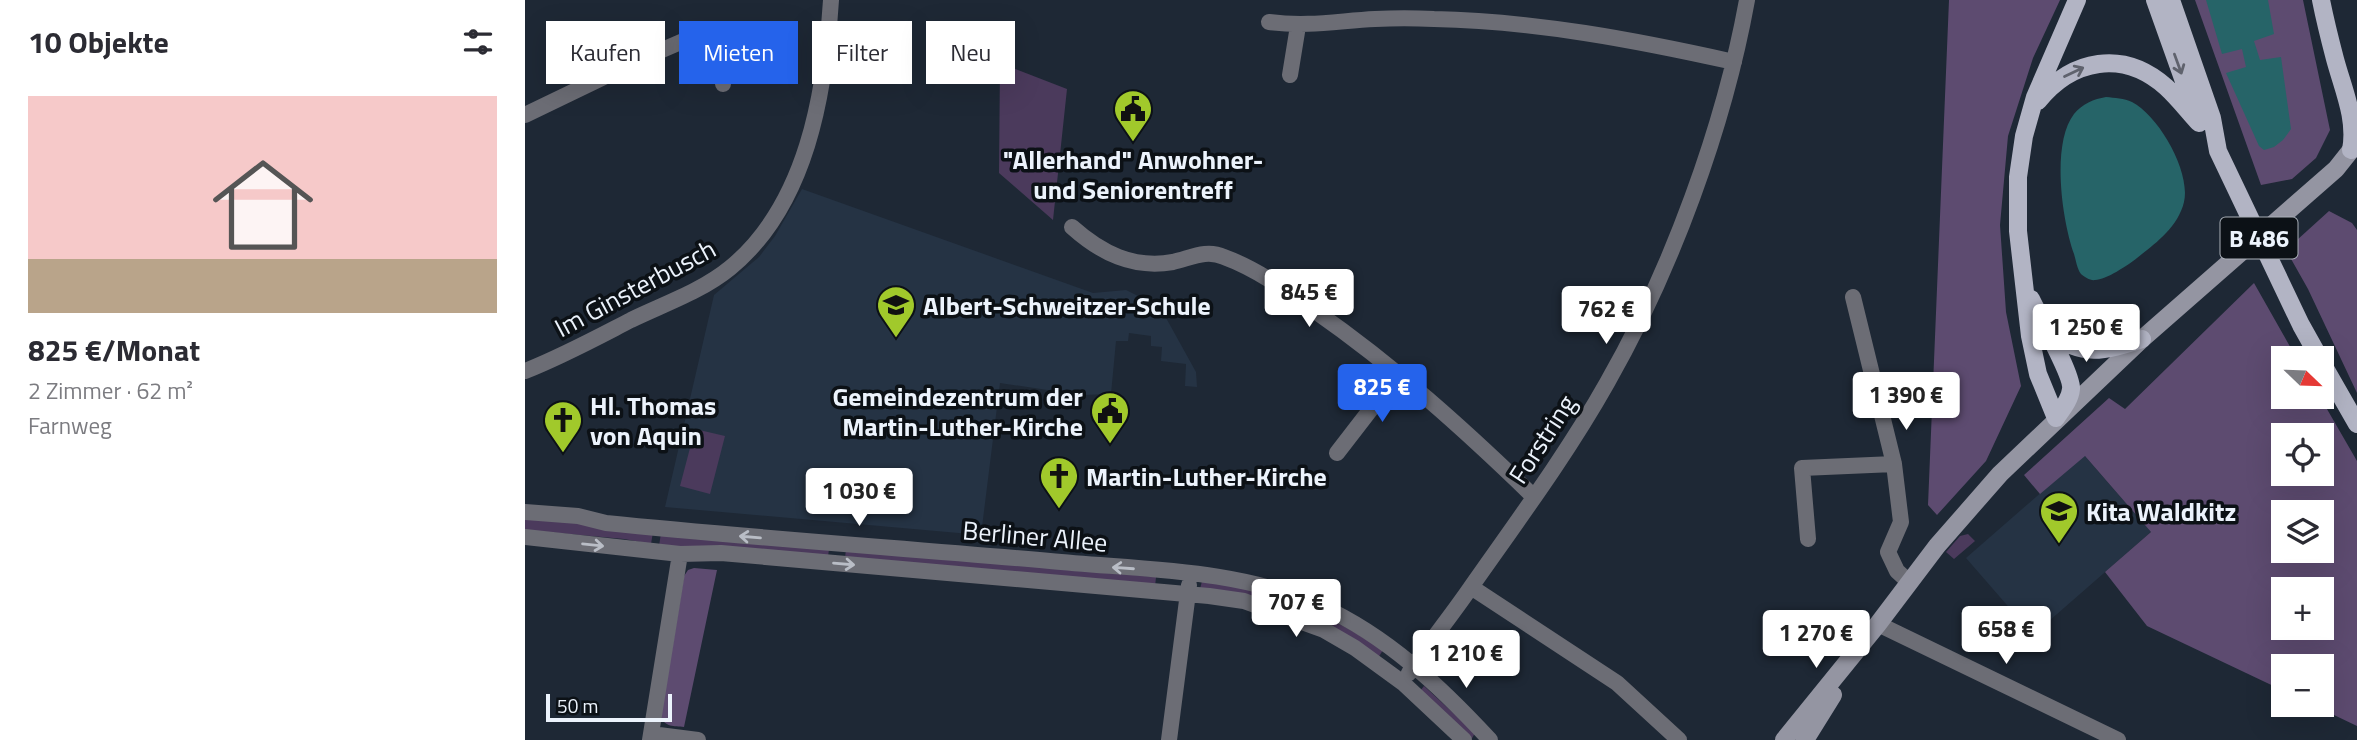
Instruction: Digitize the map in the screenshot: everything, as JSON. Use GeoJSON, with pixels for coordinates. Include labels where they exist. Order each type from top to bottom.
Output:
{"type":"FeatureCollection","features":[{"type":"Feature","properties":{"kind":"main road"},"geometry":{"type":"LineString","coordinates":[[2056,418],[2038,374],[2030,336],[2018,231],[2018,177],[2028,120],[2043,77],[2077,0]]}},
{"type":"Feature","properties":{"kind":"main road","name":"B 486"},"geometry":{"type":"LineString","coordinates":[[2155,0],[2199,123],[2217,151],[2313,346]]}},
{"type":"Feature","properties":{"kind":"main road","name":"B 486"},"geometry":{"type":"LineString","coordinates":[[2171,0],[2212,118],[2217,151]]}},
{"type":"Feature","properties":{"kind":"main road"},"geometry":{"type":"LineString","coordinates":[[1783,740],[1975,502],[2056,418],[2142,339],[2354,155],[2354,119],[2335,61],[2321,0]]}},
{"type":"Feature","properties":{"kind":"main road"},"geometry":{"type":"LineString","coordinates":[[2028,120],[2036,103],[2046,92],[2075,69],[2097,64],[2119,64],[2143,72],[2165,86],[2199,123]]}},
{"type":"Feature","properties":{"kind":"main road"},"geometry":{"type":"LineString","coordinates":[[2021,261],[2029,293],[2069,373],[2072,387],[2068,400],[2056,418]]}},
{"type":"Feature","properties":{"kind":"main road"},"geometry":{"type":"LineString","coordinates":[[2044,327],[2064,344],[2085,350],[2110,349],[2142,339]]}},
{"type":"Feature","properties":{"kind":"main road","name":"B 486"},"geometry":{"type":"LineString","coordinates":[[2335,386],[2357,424]]}},
{"type":"Feature","properties":{"kind":"main road"},"geometry":{"type":"LineString","coordinates":[[1805,740],[1878,624]]}},
{"type":"Feature","properties":{"kind":"street","name":"Im Ginsterbusch"},"geometry":{"type":"LineString","coordinates":[[525,371],[710,282],[735,264],[758,241],[784,202],[806,145],[823,78],[831,0]]}},
{"type":"Feature","properties":{"kind":"street","name":"Forstring"},"geometry":{"type":"LineString","coordinates":[[1403,683],[1534,497],[1607,384],[1644,308],[1702,169],[1734,62],[1747,0]]}},
{"type":"Feature","properties":{"kind":"street"},"geometry":{"type":"LineString","coordinates":[[1269,22],[1298,26],[1375,19],[1508,23],[1640,41],[1734,62]]}},
{"type":"Feature","properties":{"kind":"street"},"geometry":{"type":"LineString","coordinates":[[1290,75],[1298,26]]}},
{"type":"Feature","properties":{"kind":"street"},"geometry":{"type":"LineString","coordinates":[[525,115],[679,43]]}},
{"type":"Feature","properties":{"kind":"street"},"geometry":{"type":"LineString","coordinates":[[1072,227],[1095,247],[1123,260],[1171,262],[1207,253],[1222,255],[1295,297],[1351,336],[1398,374],[1471,436],[1534,497]]}},
{"type":"Feature","properties":{"kind":"street"},"geometry":{"type":"LineString","coordinates":[[1853,297],[1894,464],[1901,522],[1888,552],[1897,571],[1909,582]]}},
{"type":"Feature","properties":{"kind":"street"},"geometry":{"type":"LineString","coordinates":[[1337,453],[1398,374]]}},
{"type":"Feature","properties":{"kind":"street"},"geometry":{"type":"LineString","coordinates":[[1808,539],[1801,468],[1894,464]]}},
{"type":"Feature","properties":{"kind":"street","name":"Berliner Allee"},"geometry":{"type":"LineString","coordinates":[[525,512],[578,516],[606,523],[788,540],[1191,572],[1258,584],[1319,606],[1367,631],[1414,666],[1490,740]]}},
{"type":"Feature","properties":{"kind":"street","name":"Berliner Allee"},"geometry":{"type":"LineString","coordinates":[[525,537],[680,554],[721,553],[1244,601],[1324,630],[1355,648],[1403,683],[1464,740]]}},
{"type":"Feature","properties":{"kind":"street"},"geometry":{"type":"LineString","coordinates":[[680,554],[651,737],[698,740]]}},
{"type":"Feature","properties":{"kind":"street"},"geometry":{"type":"LineString","coordinates":[[1169,740],[1191,572]]}},
{"type":"Feature","properties":{"kind":"street"},"geometry":{"type":"LineString","coordinates":[[1471,587],[1617,683],[1679,740]]}},
{"type":"Feature","properties":{"kind":"street"},"geometry":{"type":"LineString","coordinates":[[1878,624],[2118,740]]}},
{"type":"Feature","properties":{"kind":"shaded area"},"geometry":{"type":"Polygon","coordinates":[[[1949,0],[2060,0],[2033,58],[2008,136],[2000,225],[2006,312],[2021,386],[1986,461],[1937,515],[1928,505],[1949,0]]]}},
{"type":"Feature","properties":{"kind":"shaded area"},"geometry":{"type":"Polygon","coordinates":[[[2195,0],[2303,0],[2330,130],[2316,158],[2292,179],[2261,185],[2195,0]]]}},
{"type":"Feature","properties":{"kind":"shaded area"},"geometry":{"type":"Polygon","coordinates":[[[2206,0],[2268,0],[2274,34],[2254,41],[2260,60],[2281,57],[2291,129],[2274,147],[2264,150],[2259,146],[2226,73],[2246,67],[2242,49],[2222,54],[2206,0]]]}},
{"type":"Feature","properties":{"kind":"shaded area"},"geometry":{"type":"Polygon","coordinates":[[[1015,69],[1067,89],[1053,220],[999,173],[1000,84],[1015,84],[1015,69]]]}},
{"type":"Feature","properties":{"kind":"shaded area"},"geometry":{"type":"Polygon","coordinates":[[[2106,97],[2132,102],[2153,119],[2178,161],[2185,190],[2181,211],[2165,234],[2123,268],[2105,278],[2093,280],[2081,274],[2070,239],[2063,203],[2061,163],[2067,127],[2074,114],[2089,102],[2106,97]]]}},
{"type":"Feature","properties":{"kind":"shaded area","name":"Albert-Schweitzer-Schule"},"geometry":{"type":"Polygon","coordinates":[[[802,189],[1093,293],[1126,290],[1160,307],[1196,372],[1197,387],[1185,386],[1186,364],[1161,361],[1162,347],[1151,346],[1151,336],[1129,333],[1128,341],[1116,341],[1111,394],[1081,395],[1000,383],[981,535],[665,507],[714,295],[759,257],[775,236],[802,189]]]}},
{"type":"Feature","properties":{"kind":"shaded area"},"geometry":{"type":"Polygon","coordinates":[[[2329,211],[2352,223],[2357,230],[2357,393],[2308,289],[2286,250],[2329,211]]]}},
{"type":"Feature","properties":{"kind":"shaded area"},"geometry":{"type":"Polygon","coordinates":[[[2254,283],[2290,346],[2271,346],[2271,410],[2328,410],[2357,461],[2357,726],[2334,715],[2334,654],[2271,654],[2271,685],[2147,626],[2105,572],[2151,532],[2085,456],[2040,494],[2024,475],[2109,398],[2125,409],[2254,283]]]}},
{"type":"Feature","properties":{"kind":"shaded area"},"geometry":{"type":"Polygon","coordinates":[[[695,429],[725,436],[710,494],[680,486],[695,429]]]}},
{"type":"Feature","properties":{"kind":"shaded area","name":"Kita Waldkitz"},"geometry":{"type":"Polygon","coordinates":[[[2084,455],[2151,532],[2033,635],[1966,558],[2084,455]]]}},
{"type":"Feature","properties":{"kind":"shaded area"},"geometry":{"type":"Polygon","coordinates":[[[525,516],[653,532],[651,544],[525,530],[525,516]]]}},
{"type":"Feature","properties":{"kind":"shaded area"},"geometry":{"type":"Polygon","coordinates":[[[661,533],[829,549],[828,557],[695,546],[659,546],[661,533]]]}},
{"type":"Feature","properties":{"kind":"shaded area"},"geometry":{"type":"Polygon","coordinates":[[[1968,534],[1975,541],[1954,559],[1946,552],[1960,536],[1968,534]]]}},
{"type":"Feature","properties":{"kind":"shaded area"},"geometry":{"type":"Polygon","coordinates":[[[846,549],[1156,577],[1155,587],[845,558],[846,549]]]}},
{"type":"Feature","properties":{"kind":"shaded area"},"geometry":{"type":"Polygon","coordinates":[[[688,570],[717,570],[684,727],[673,726],[665,723],[661,717],[684,576],[688,570]]]}},
{"type":"Feature","properties":{"kind":"shaded area"},"geometry":{"type":"Polygon","coordinates":[[[1202,581],[1258,591],[1290,601],[1331,620],[1383,650],[1378,658],[1200,589],[1202,581]]]}},
{"type":"Feature","properties":{"kind":"shaded area"},"geometry":{"type":"Polygon","coordinates":[[[1424,686],[1475,733],[1471,740],[1420,691],[1424,686]]]}},
{"type":"Feature","properties":{"kind":"place","name":"\"Allerhand\" Anwohner- und Seniorentreff"},"geometry":{"type":"Point","coordinates":[1133,143]}},
{"type":"Feature","properties":{"kind":"place","name":"Albert-Schweitzer-Schule"},"geometry":{"type":"Point","coordinates":[896,339]}},
{"type":"Feature","properties":{"kind":"place","name":"Gemeindezentrum der Martin-Luther-Kirche"},"geometry":{"type":"Point","coordinates":[1110,445]}},
{"type":"Feature","properties":{"kind":"place","name":"Hl. Thomas von Aquin"},"geometry":{"type":"Point","coordinates":[563,454]}},
{"type":"Feature","properties":{"kind":"place","name":"Martin-Luther-Kirche"},"geometry":{"type":"Point","coordinates":[1059,510]}},
{"type":"Feature","properties":{"kind":"place","name":"Kita Waldkitz"},"geometry":{"type":"Point","coordinates":[2059,545]}}]}
